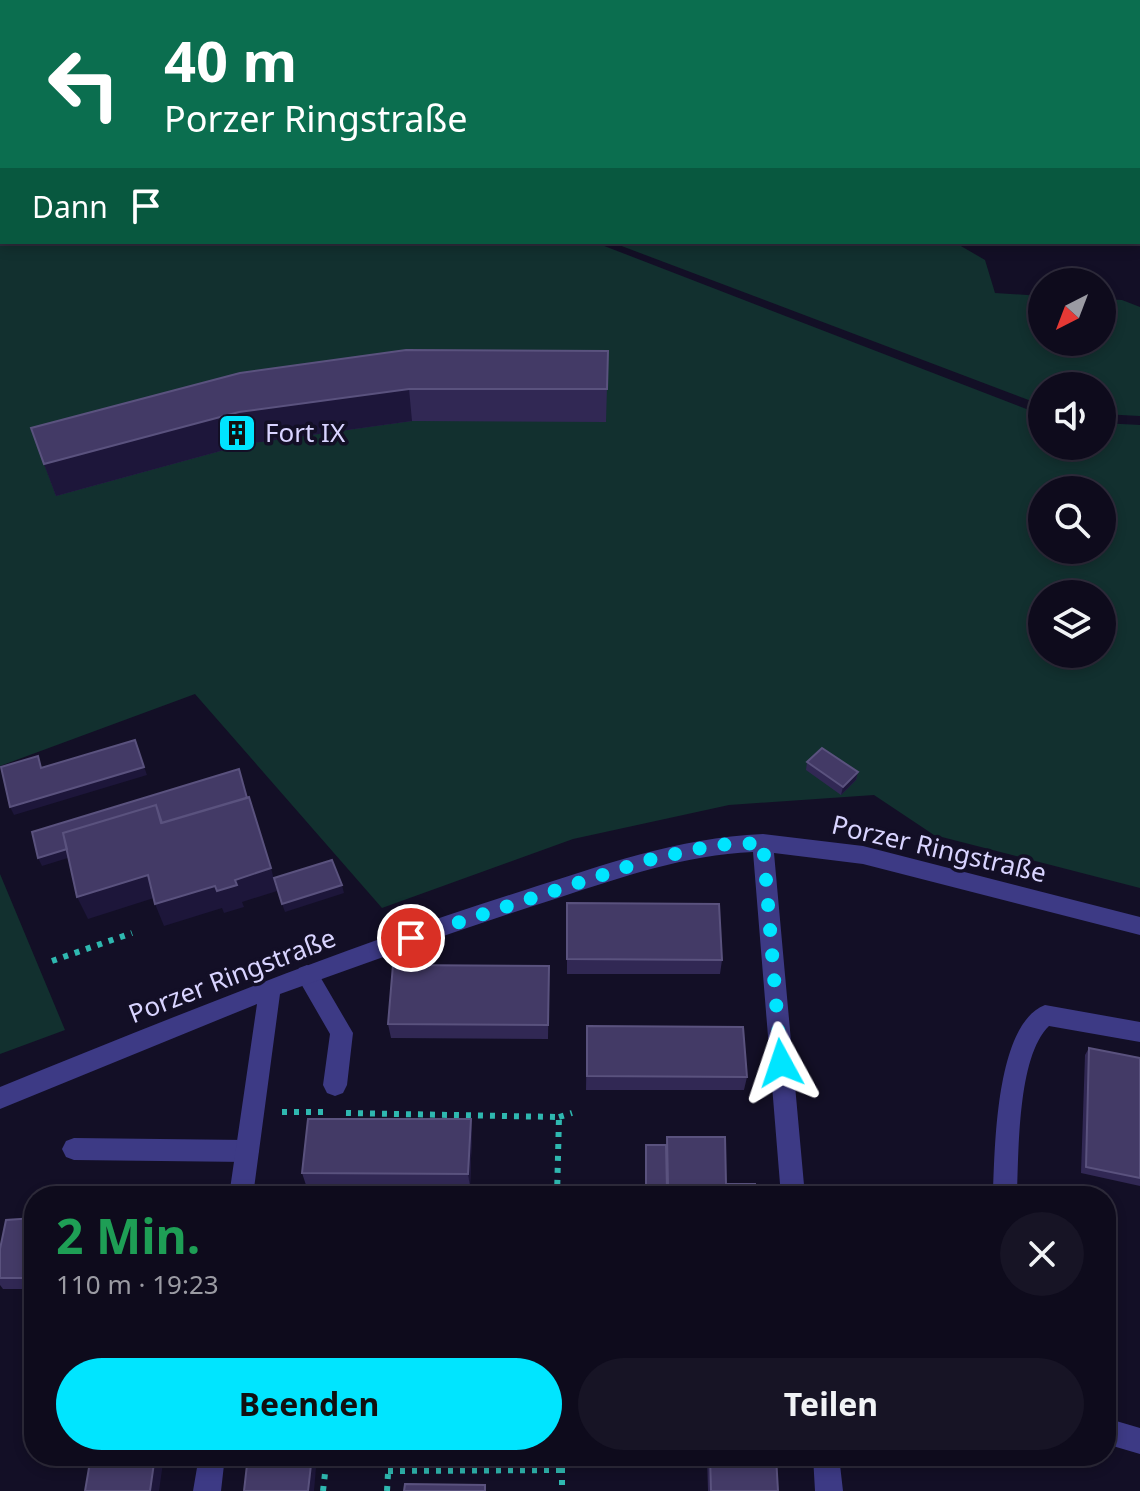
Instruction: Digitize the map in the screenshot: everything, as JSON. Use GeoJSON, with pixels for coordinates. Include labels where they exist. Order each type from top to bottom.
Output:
{"type":"FeatureCollection","features":[{"type":"Feature","properties":{"kind":"street","name":"Porzer Ringstraße"},"geometry":{"type":"LineString","coordinates":[[1,1103],[270,988],[462,919],[648,860],[715,845],[763,843],[863,855],[1140,926]]}},
{"type":"Feature","properties":{"kind":"street"},"geometry":{"type":"LineString","coordinates":[[763,843],[792,1186]]}},
{"type":"Feature","properties":{"kind":"street"},"geometry":{"type":"LineString","coordinates":[[307,975],[342,1033],[335,1085]]}},
{"type":"Feature","properties":{"kind":"street"},"geometry":{"type":"LineString","coordinates":[[242,1186],[270,988]]}},
{"type":"Feature","properties":{"kind":"street"},"geometry":{"type":"LineString","coordinates":[[1005,1186],[1009,1105],[1028,1031],[1045,1015],[1140,1032]]}},
{"type":"Feature","properties":{"kind":"street"},"geometry":{"type":"LineString","coordinates":[[74,1149],[247,1151]]}},
{"type":"Feature","properties":{"kind":"street"},"geometry":{"type":"LineString","coordinates":[[1116,1434],[1140,1441]]}},
{"type":"Feature","properties":{"kind":"street"},"geometry":{"type":"LineString","coordinates":[[207,1491],[211,1466]]}},
{"type":"Feature","properties":{"kind":"street"},"geometry":{"type":"LineString","coordinates":[[827,1466],[829,1491]]}},
{"type":"Feature","properties":{"kind":"path"},"geometry":{"type":"LineString","coordinates":[[52,961],[132,933]]}},
{"type":"Feature","properties":{"kind":"path"},"geometry":{"type":"LineString","coordinates":[[253,1111],[559,1117],[572,1113]]}},
{"type":"Feature","properties":{"kind":"path"},"geometry":{"type":"LineString","coordinates":[[557,1186],[559,1117]]}},
{"type":"Feature","properties":{"kind":"path"},"geometry":{"type":"LineString","coordinates":[[323,1491],[326,1466]]}},
{"type":"Feature","properties":{"kind":"path"},"geometry":{"type":"LineString","coordinates":[[387,1491],[388,1466]]}},
{"type":"Feature","properties":{"kind":"path"},"geometry":{"type":"LineString","coordinates":[[562,1466],[562,1491]]}},
{"type":"Feature","properties":{"kind":"path"},"geometry":{"type":"LineString","coordinates":[[388,1471],[562,1470]]}},
{"type":"Feature","properties":{"kind":"green space"},"geometry":{"type":"Polygon","coordinates":[[[0,244],[599,244],[1028,410],[1028,460],[1116,460],[1116,424],[1140,425],[1140,888],[934,835],[874,795],[729,805],[573,839],[382,908],[195,694],[0,766],[0,244]]]}},
{"type":"Feature","properties":{"kind":"green space"},"geometry":{"type":"Polygon","coordinates":[[[616,244],[957,244],[985,260],[995,293],[1028,295],[1028,356],[1116,356],[1116,300],[1140,307],[1140,416],[1116,415],[1116,372],[1028,372],[1028,400],[616,244]]]}},
{"type":"Feature","properties":{"kind":"green space"},"geometry":{"type":"Polygon","coordinates":[[[0,874],[65,1030],[0,1054],[0,874]]]}},
{"type":"Feature","properties":{"kind":"building"},"geometry":{"type":"Polygon","coordinates":[[[406,350],[608,351],[607,389],[409,389],[239,412],[44,464],[31,428],[240,373],[406,350]]]}},
{"type":"Feature","properties":{"kind":"building"},"geometry":{"type":"Polygon","coordinates":[[[135,740],[144,767],[10,807],[1,767],[38,756],[41,768],[135,740]]]}},
{"type":"Feature","properties":{"kind":"building"},"geometry":{"type":"Polygon","coordinates":[[[822,748],[858,772],[843,787],[807,762],[822,748]]]}},
{"type":"Feature","properties":{"kind":"building"},"geometry":{"type":"Polygon","coordinates":[[[239,769],[247,798],[162,823],[156,805],[63,833],[67,849],[38,858],[32,832],[239,769]]]}},
{"type":"Feature","properties":{"kind":"building"},"geometry":{"type":"Polygon","coordinates":[[[249,797],[271,868],[235,880],[237,885],[217,891],[215,886],[155,904],[148,875],[77,897],[63,833],[156,805],[161,823],[249,797]]]}},
{"type":"Feature","properties":{"kind":"building"},"geometry":{"type":"Polygon","coordinates":[[[332,860],[342,885],[282,904],[274,878],[332,860]]]}},
{"type":"Feature","properties":{"kind":"building"},"geometry":{"type":"Polygon","coordinates":[[[567,903],[719,904],[722,960],[567,959],[567,903]]]}},
{"type":"Feature","properties":{"kind":"building"},"geometry":{"type":"Polygon","coordinates":[[[393,965],[549,966],[548,1025],[388,1024],[393,965]]]}},
{"type":"Feature","properties":{"kind":"building"},"geometry":{"type":"Polygon","coordinates":[[[587,1026],[743,1027],[747,1077],[587,1076],[587,1026]]]}},
{"type":"Feature","properties":{"kind":"building"},"geometry":{"type":"Polygon","coordinates":[[[1089,1048],[1140,1058],[1140,1178],[1086,1167],[1089,1048]]]}},
{"type":"Feature","properties":{"kind":"building"},"geometry":{"type":"Polygon","coordinates":[[[308,1119],[471,1119],[468,1174],[302,1173],[308,1119]]]}},
{"type":"Feature","properties":{"kind":"building"},"geometry":{"type":"Polygon","coordinates":[[[667,1137],[725,1137],[726,1184],[755,1186],[696,1186],[668,1185],[667,1137]]]}},
{"type":"Feature","properties":{"kind":"building"},"geometry":{"type":"Polygon","coordinates":[[[646,1145],[666,1145],[667,1186],[646,1186],[646,1145]]]}},
{"type":"Feature","properties":{"kind":"building"},"geometry":{"type":"Polygon","coordinates":[[[24,1219],[24,1278],[0,1278],[0,1249],[6,1220],[24,1219]]]}},
{"type":"Feature","properties":{"kind":"building"},"geometry":{"type":"Polygon","coordinates":[[[89,1466],[154,1466],[150,1491],[85,1491],[89,1466]]]}},
{"type":"Feature","properties":{"kind":"building"},"geometry":{"type":"Polygon","coordinates":[[[247,1466],[311,1466],[308,1491],[244,1491],[247,1466]]]}},
{"type":"Feature","properties":{"kind":"building"},"geometry":{"type":"Polygon","coordinates":[[[710,1466],[777,1466],[778,1491],[711,1491],[710,1466]]]}},
{"type":"Feature","properties":{"kind":"building"},"geometry":{"type":"Polygon","coordinates":[[[405,1484],[485,1485],[485,1491],[404,1491],[405,1484]]]}},
{"type":"Feature","properties":{"kind":"place","name":"Fort IX"},"geometry":{"type":"Point","coordinates":[237,433]}},
{"type":"Feature","properties":{"kind":"route"},"geometry":{"type":"LineString","coordinates":[[411,938],[648,860],[715,845],[763,843],[781,1063]]}}]}
